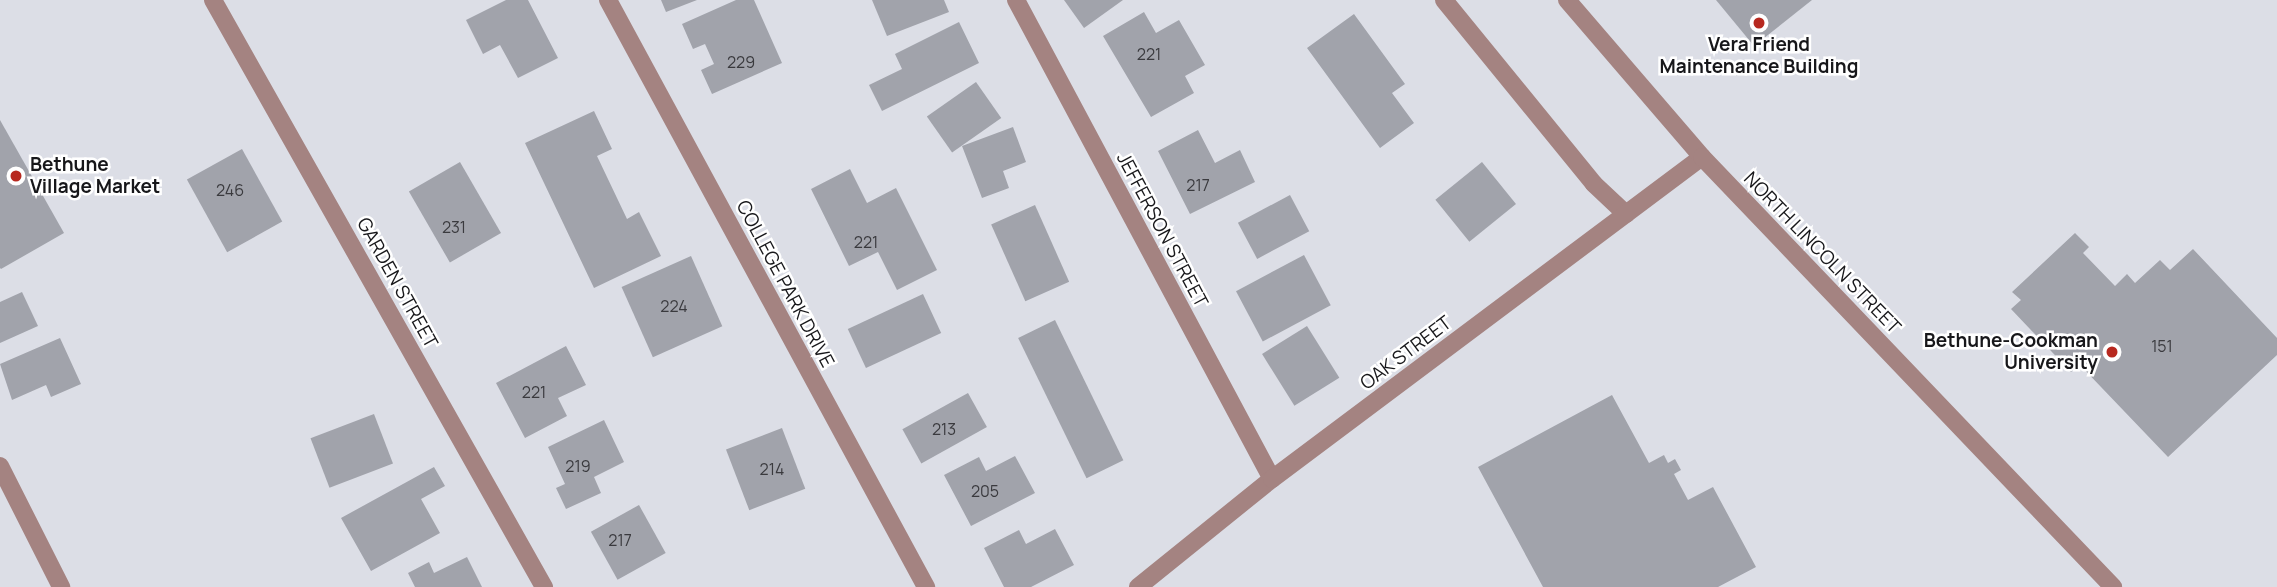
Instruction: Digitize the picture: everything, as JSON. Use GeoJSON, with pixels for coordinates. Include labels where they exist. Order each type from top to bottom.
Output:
{"type":"FeatureCollection","features":[{"type":"Feature","properties":{"kind":"street","name":"GARDEN STREET"},"geometry":{"type":"LineString","coordinates":[[213,0],[544,587]]}},
{"type":"Feature","properties":{"kind":"street","name":"COLLEGE PARK DRIVE"},"geometry":{"type":"LineString","coordinates":[[608,0],[926,587]]}},
{"type":"Feature","properties":{"kind":"street","name":"JEFFERSON STREET"},"geometry":{"type":"LineString","coordinates":[[1016,0],[1272,480]]}},
{"type":"Feature","properties":{"kind":"street"},"geometry":{"type":"LineString","coordinates":[[1444,0],[1594,184],[1626,214]]}},
{"type":"Feature","properties":{"kind":"street","name":"NORTH LINCOLN STREET"},"geometry":{"type":"LineString","coordinates":[[1567,0],[1702,157],[2113,587]]}},
{"type":"Feature","properties":{"kind":"street","name":"OAK STREET"},"geometry":{"type":"LineString","coordinates":[[1138,587],[1272,480],[1702,157]]}},
{"type":"Feature","properties":{"kind":"street"},"geometry":{"type":"LineString","coordinates":[[0,466],[61,587]]}},
{"type":"Feature","properties":{"kind":"building"},"geometry":{"type":"Polygon","coordinates":[[[506,0],[528,0],[558,58],[518,78],[500,45],[483,54],[466,20],[506,0]]]}},
{"type":"Feature","properties":{"kind":"building"},"geometry":{"type":"Polygon","coordinates":[[[661,0],[697,0],[666,12],[661,0]]]}},
{"type":"Feature","properties":{"kind":"building"},"geometry":{"type":"Polygon","coordinates":[[[736,0],[754,0],[782,63],[712,94],[701,70],[714,64],[705,44],[693,49],[682,24],[736,0]]]}},
{"type":"Feature","properties":{"kind":"building"},"geometry":{"type":"Polygon","coordinates":[[[872,0],[944,0],[949,12],[887,36],[872,0]]]}},
{"type":"Feature","properties":{"kind":"building"},"geometry":{"type":"Polygon","coordinates":[[[1064,0],[1123,0],[1084,28],[1064,0]]]}},
{"type":"Feature","properties":{"kind":"building","name":"Vera Friend Maintenance Building"},"geometry":{"type":"Polygon","coordinates":[[[1716,0],[1812,0],[1754,46],[1716,0]]]}},
{"type":"Feature","properties":{"kind":"building"},"geometry":{"type":"Polygon","coordinates":[[[1144,12],[1156,33],[1179,20],[1205,65],[1185,76],[1194,93],[1151,117],[1103,36],[1144,12]]]}},
{"type":"Feature","properties":{"kind":"building"},"geometry":{"type":"Polygon","coordinates":[[[1354,14],[1405,84],[1392,93],[1414,123],[1380,148],[1307,48],[1354,14]]]}},
{"type":"Feature","properties":{"kind":"building"},"geometry":{"type":"Polygon","coordinates":[[[959,22],[979,63],[882,111],[869,85],[902,69],[895,54],[959,22]]]}},
{"type":"Feature","properties":{"kind":"building"},"geometry":{"type":"Polygon","coordinates":[[[976,82],[1001,118],[952,152],[927,116],[976,82]]]}},
{"type":"Feature","properties":{"kind":"building"},"geometry":{"type":"Polygon","coordinates":[[[594,111],[612,149],[597,156],[627,219],[639,212],[661,256],[594,288],[525,143],[594,111]]]}},
{"type":"Feature","properties":{"kind":"building","name":"Bethune Village Market"},"geometry":{"type":"Polygon","coordinates":[[[0,120],[64,233],[1,269],[0,268],[0,120]]]}},
{"type":"Feature","properties":{"kind":"building"},"geometry":{"type":"Polygon","coordinates":[[[1013,127],[1026,162],[1003,171],[1009,188],[982,198],[962,146],[1013,127]]]}},
{"type":"Feature","properties":{"kind":"building"},"geometry":{"type":"Polygon","coordinates":[[[1198,130],[1215,163],[1240,150],[1255,182],[1190,214],[1158,151],[1198,130]]]}},
{"type":"Feature","properties":{"kind":"building"},"geometry":{"type":"Polygon","coordinates":[[[242,149],[282,222],[227,252],[187,180],[242,149]]]}},
{"type":"Feature","properties":{"kind":"building"},"geometry":{"type":"Polygon","coordinates":[[[460,162],[501,233],[450,263],[409,192],[460,162]]]}},
{"type":"Feature","properties":{"kind":"building"},"geometry":{"type":"Polygon","coordinates":[[[1482,162],[1516,204],[1469,242],[1435,200],[1482,162]]]}},
{"type":"Feature","properties":{"kind":"building"},"geometry":{"type":"Polygon","coordinates":[[[850,169],[867,203],[896,188],[937,270],[897,290],[878,252],[849,266],[811,189],[850,169]]]}},
{"type":"Feature","properties":{"kind":"building"},"geometry":{"type":"Polygon","coordinates":[[[1290,195],[1309,231],[1257,259],[1238,223],[1290,195]]]}},
{"type":"Feature","properties":{"kind":"building"},"geometry":{"type":"Polygon","coordinates":[[[1035,205],[1069,282],[1025,301],[991,225],[1035,205]]]}},
{"type":"Feature","properties":{"kind":"building"},"geometry":{"type":"Polygon","coordinates":[[[2075,233],[2089,247],[2083,253],[2115,286],[2127,274],[2135,283],[2160,260],[2170,270],[2193,249],[2277,338],[2277,355],[2168,457],[2079,364],[2071,372],[2011,309],[2021,300],[2012,292],[2075,233]]]}},
{"type":"Feature","properties":{"kind":"building"},"geometry":{"type":"Polygon","coordinates":[[[1304,255],[1331,305],[1263,341],[1236,291],[1304,255]]]}},
{"type":"Feature","properties":{"kind":"building"},"geometry":{"type":"Polygon","coordinates":[[[691,256],[722,326],[653,357],[622,287],[691,256]]]}},
{"type":"Feature","properties":{"kind":"building"},"geometry":{"type":"Polygon","coordinates":[[[22,292],[38,326],[0,343],[0,302],[22,292]]]}},
{"type":"Feature","properties":{"kind":"building"},"geometry":{"type":"Polygon","coordinates":[[[923,294],[941,333],[866,368],[848,329],[923,294]]]}},
{"type":"Feature","properties":{"kind":"building"},"geometry":{"type":"Polygon","coordinates":[[[1055,320],[1123,460],[1087,478],[1018,338],[1055,320]]]}},
{"type":"Feature","properties":{"kind":"building"},"geometry":{"type":"Polygon","coordinates":[[[1307,326],[1339,378],[1294,406],[1262,354],[1307,326]]]}},
{"type":"Feature","properties":{"kind":"building"},"geometry":{"type":"Polygon","coordinates":[[[60,338],[81,384],[51,397],[46,385],[12,400],[0,364],[60,338]]]}},
{"type":"Feature","properties":{"kind":"building"},"geometry":{"type":"Polygon","coordinates":[[[566,346],[586,385],[558,398],[567,416],[525,438],[496,383],[566,346]]]}},
{"type":"Feature","properties":{"kind":"building"},"geometry":{"type":"Polygon","coordinates":[[[968,393],[987,427],[921,463],[902,429],[968,393]]]}},
{"type":"Feature","properties":{"kind":"building"},"geometry":{"type":"Polygon","coordinates":[[[1612,395],[1649,463],[1664,455],[1668,463],[1675,459],[1681,470],[1674,474],[1688,500],[1713,487],[1756,567],[1718,587],[1543,587],[1478,467],[1612,395]]]}},
{"type":"Feature","properties":{"kind":"building"},"geometry":{"type":"Polygon","coordinates":[[[374,414],[393,463],[330,488],[311,438],[374,414]]]}},
{"type":"Feature","properties":{"kind":"building"},"geometry":{"type":"Polygon","coordinates":[[[604,420],[624,462],[594,477],[601,493],[566,509],[556,488],[565,484],[548,447],[604,420]]]}},
{"type":"Feature","properties":{"kind":"building"},"geometry":{"type":"Polygon","coordinates":[[[782,428],[805,489],[749,510],[726,450],[782,428]]]}},
{"type":"Feature","properties":{"kind":"building"},"geometry":{"type":"Polygon","coordinates":[[[1015,456],[1035,493],[971,526],[944,475],[979,457],[986,471],[1015,456]]]}},
{"type":"Feature","properties":{"kind":"building"},"geometry":{"type":"Polygon","coordinates":[[[434,467],[445,486],[421,499],[440,533],[371,571],[341,518],[434,467]]]}},
{"type":"Feature","properties":{"kind":"building"},"geometry":{"type":"Polygon","coordinates":[[[639,505],[666,553],[618,580],[591,532],[639,505]]]}},
{"type":"Feature","properties":{"kind":"building"},"geometry":{"type":"Polygon","coordinates":[[[1055,529],[1074,565],[1031,587],[1004,587],[984,548],[1019,530],[1026,544],[1055,529]]]}},
{"type":"Feature","properties":{"kind":"building"},"geometry":{"type":"Polygon","coordinates":[[[467,557],[482,587],[415,587],[408,573],[429,562],[434,573],[467,557]]]}},
{"type":"Feature","properties":{"kind":"place","name":"Vera Friend Maintenance Building"},"geometry":{"type":"Point","coordinates":[1759,23]}},
{"type":"Feature","properties":{"kind":"place","name":"Bethune Village Market"},"geometry":{"type":"Point","coordinates":[16,176]}},
{"type":"Feature","properties":{"kind":"place","name":"Bethune-Cookman University"},"geometry":{"type":"Point","coordinates":[2112,352]}}]}
